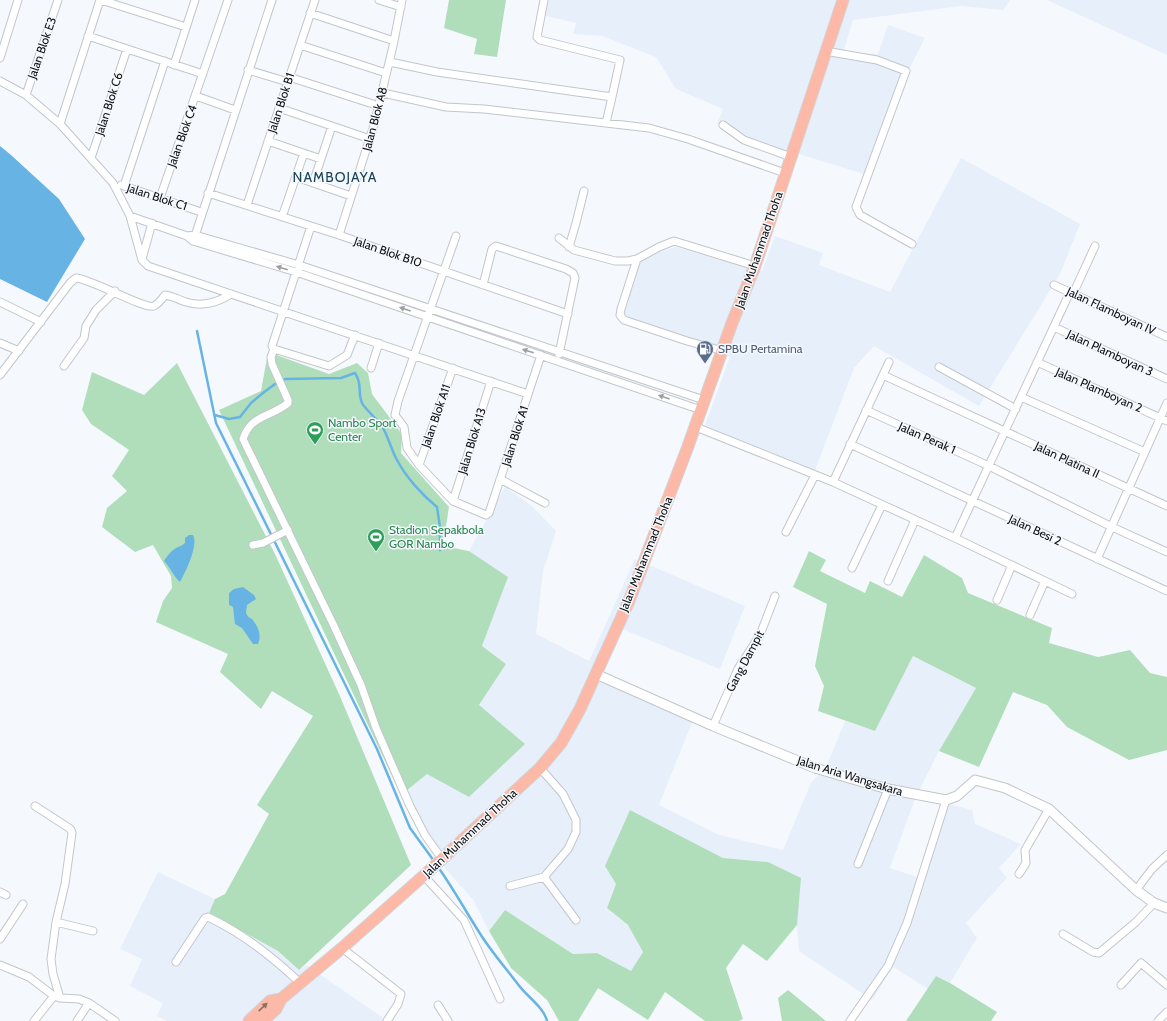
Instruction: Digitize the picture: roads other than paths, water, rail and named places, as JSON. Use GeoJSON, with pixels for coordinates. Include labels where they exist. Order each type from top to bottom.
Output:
{"type":"FeatureCollection","features":[{"type":"Feature","properties":{"kind":"main road","name":"Jalan Muhammad Thoha"},"geometry":{"type":"LineString","coordinates":[[249,1021],[270,1001],[280,999],[342,948],[441,860],[540,768],[561,743],[580,710],[637,580],[696,427],[754,266],[843,0]]}},
{"type":"Feature","properties":{"kind":"main road","name":"Jalan Muhammad Thoha"},"geometry":{"type":"LineString","coordinates":[[263,1021],[276,1009],[280,999]]}},
{"type":"Feature","properties":{"kind":"street"},"geometry":{"type":"LineString","coordinates":[[0,58],[18,0]]}},
{"type":"Feature","properties":{"kind":"street","name":"Jalan Blok E3"},"geometry":{"type":"LineString","coordinates":[[26,95],[58,0]]}},
{"type":"Feature","properties":{"kind":"street"},"geometry":{"type":"LineString","coordinates":[[60,124],[100,0],[186,27]]}},
{"type":"Feature","properties":{"kind":"street"},"geometry":{"type":"LineString","coordinates":[[174,64],[195,0]]}},
{"type":"Feature","properties":{"kind":"street","name":"Jalan Blok C4"},"geometry":{"type":"LineString","coordinates":[[160,198],[228,0]]}},
{"type":"Feature","properties":{"kind":"street"},"geometry":{"type":"LineString","coordinates":[[194,238],[272,0]]}},
{"type":"Feature","properties":{"kind":"street","name":"Jalan Blok B1"},"geometry":{"type":"LineString","coordinates":[[247,205],[315,0]]}},
{"type":"Feature","properties":{"kind":"street"},"geometry":{"type":"LineString","coordinates":[[379,0],[402,3]]}},
{"type":"Feature","properties":{"kind":"street"},"geometry":{"type":"LineString","coordinates":[[544,0],[537,37],[540,40],[620,60],[606,123]]}},
{"type":"Feature","properties":{"kind":"street","name":"Jalan Blok A8"},"geometry":{"type":"LineString","coordinates":[[339,235],[370,139],[383,92],[402,3]]}},
{"type":"Feature","properties":{"kind":"street"},"geometry":{"type":"LineString","coordinates":[[310,14],[394,40]]}},
{"type":"Feature","properties":{"kind":"street"},"geometry":{"type":"LineString","coordinates":[[88,36],[203,74]]}},
{"type":"Feature","properties":{"kind":"street"},"geometry":{"type":"LineString","coordinates":[[300,45],[386,73]]}},
{"type":"Feature","properties":{"kind":"street","name":"Jalan Blok C6"},"geometry":{"type":"LineString","coordinates":[[91,158],[127,49]]}},
{"type":"Feature","properties":{"kind":"street"},"geometry":{"type":"LineString","coordinates":[[825,51],[877,60],[906,71],[856,207],[860,215],[912,244]]}},
{"type":"Feature","properties":{"kind":"street"},"geometry":{"type":"LineString","coordinates":[[124,186],[165,62]]}},
{"type":"Feature","properties":{"kind":"street"},"geometry":{"type":"LineString","coordinates":[[390,62],[437,72],[612,96]]}},
{"type":"Feature","properties":{"kind":"street"},"geometry":{"type":"LineString","coordinates":[[248,70],[288,79],[379,106]]}},
{"type":"Feature","properties":{"kind":"street"},"geometry":{"type":"LineString","coordinates":[[0,80],[26,95],[60,124],[113,183],[130,216],[142,260],[148,266],[528,394]]}},
{"type":"Feature","properties":{"kind":"street"},"geometry":{"type":"LineString","coordinates":[[383,92],[446,107],[484,109],[649,128],[785,173]]}},
{"type":"Feature","properties":{"kind":"street"},"geometry":{"type":"LineString","coordinates":[[196,96],[235,110]]}},
{"type":"Feature","properties":{"kind":"street"},"geometry":{"type":"LineString","coordinates":[[279,108],[370,139]]}},
{"type":"Feature","properties":{"kind":"street"},"geometry":{"type":"LineString","coordinates":[[722,125],[744,140],[791,156]]}},
{"type":"Feature","properties":{"kind":"street"},"geometry":{"type":"LineString","coordinates":[[313,183],[332,126]]}},
{"type":"Feature","properties":{"kind":"street"},"geometry":{"type":"LineString","coordinates":[[268,141],[321,159]]}},
{"type":"Feature","properties":{"kind":"street"},"geometry":{"type":"LineString","coordinates":[[282,217],[304,153]]}},
{"type":"Feature","properties":{"kind":"street"},"geometry":{"type":"LineString","coordinates":[[296,177],[351,196]]}},
{"type":"Feature","properties":{"kind":"street","name":"Jalan Blok C1"},"geometry":{"type":"LineString","coordinates":[[113,183],[202,212]]}},
{"type":"Feature","properties":{"kind":"street"},"geometry":{"type":"LineString","coordinates":[[569,247],[584,191]]}},
{"type":"Feature","properties":{"kind":"street","name":"Jalan Blok B10"},"geometry":{"type":"LineString","coordinates":[[208,193],[339,235],[568,314]]}},
{"type":"Feature","properties":{"kind":"street"},"geometry":{"type":"LineString","coordinates":[[130,216],[194,238],[299,264],[560,351],[703,405]]}},
{"type":"Feature","properties":{"kind":"street"},"geometry":{"type":"LineString","coordinates":[[142,260],[152,223]]}},
{"type":"Feature","properties":{"kind":"street"},"geometry":{"type":"LineString","coordinates":[[311,226],[272,346],[274,348],[271,357],[272,364],[288,403],[252,423],[246,430],[243,439],[288,530],[360,685],[376,728],[410,806],[425,835],[441,860]]}},
{"type":"Feature","properties":{"kind":"street"},"geometry":{"type":"LineString","coordinates":[[453,501],[419,465],[406,448],[404,427],[395,415],[398,400],[415,356],[456,236]]}},
{"type":"Feature","properties":{"kind":"street"},"geometry":{"type":"LineString","coordinates":[[194,238],[541,355],[703,405]]}},
{"type":"Feature","properties":{"kind":"street"},"geometry":{"type":"LineString","coordinates":[[559,238],[569,247],[581,253],[615,261],[637,259],[674,241],[754,266]]}},
{"type":"Feature","properties":{"kind":"street"},"geometry":{"type":"LineString","coordinates":[[483,285],[492,249],[496,246],[566,269],[573,273],[574,278],[568,314],[557,360]]}},
{"type":"Feature","properties":{"kind":"street"},"geometry":{"type":"LineString","coordinates":[[955,538],[1037,362],[1095,246]]}},
{"type":"Feature","properties":{"kind":"street"},"geometry":{"type":"LineString","coordinates":[[637,259],[621,309],[620,315],[624,320],[687,341],[723,351]]}},
{"type":"Feature","properties":{"kind":"street"},"geometry":{"type":"LineString","coordinates":[[0,376],[70,283],[76,278],[115,291],[149,306],[155,305],[165,295],[187,302],[200,304],[211,303],[231,294]]}},
{"type":"Feature","properties":{"kind":"street","name":"Jalan Flamboyan IV"},"geometry":{"type":"LineString","coordinates":[[1054,285],[1167,337]]}},
{"type":"Feature","properties":{"kind":"street"},"geometry":{"type":"LineString","coordinates":[[64,366],[84,338],[86,326],[96,310],[115,291]]}},
{"type":"Feature","properties":{"kind":"street"},"geometry":{"type":"LineString","coordinates":[[0,302],[41,322]]}},
{"type":"Feature","properties":{"kind":"street","name":"Jalan Plamboyan 3"},"geometry":{"type":"LineString","coordinates":[[1054,327],[1167,379]]}},
{"type":"Feature","properties":{"kind":"street"},"geometry":{"type":"LineString","coordinates":[[274,348],[329,366],[346,355],[355,335]]}},
{"type":"Feature","properties":{"kind":"street"},"geometry":{"type":"LineString","coordinates":[[0,343],[19,351]]}},
{"type":"Feature","properties":{"kind":"street"},"geometry":{"type":"LineString","coordinates":[[371,368],[379,343]]}},
{"type":"Feature","properties":{"kind":"street","name":"Jalan Blok A1"},"geometry":{"type":"LineString","coordinates":[[453,501],[486,515],[491,509],[541,355]]}},
{"type":"Feature","properties":{"kind":"street"},"geometry":{"type":"LineString","coordinates":[[833,482],[889,362]]}},
{"type":"Feature","properties":{"kind":"street","name":"Jalan Plamboyan 2"},"geometry":{"type":"LineString","coordinates":[[1037,362],[1164,419]]}},
{"type":"Feature","properties":{"kind":"street"},"geometry":{"type":"LineString","coordinates":[[939,367],[1016,409]]}},
{"type":"Feature","properties":{"kind":"street","name":"Jalan Blok A11"},"geometry":{"type":"LineString","coordinates":[[419,465],[453,368]]}},
{"type":"Feature","properties":{"kind":"street","name":"Jalan Platina II"},"geometry":{"type":"LineString","coordinates":[[882,375],[1167,506]]}},
{"type":"Feature","properties":{"kind":"street","name":"Jalan Blok A13"},"geometry":{"type":"LineString","coordinates":[[453,501],[490,381]]}},
{"type":"Feature","properties":{"kind":"street"},"geometry":{"type":"LineString","coordinates":[[1021,397],[1145,452]]}},
{"type":"Feature","properties":{"kind":"street"},"geometry":{"type":"LineString","coordinates":[[1097,559],[1145,452],[1164,419],[1167,403]]}},
{"type":"Feature","properties":{"kind":"street","name":"Jalan Perak 1"},"geometry":{"type":"LineString","coordinates":[[866,410],[989,466],[1112,527],[1167,552]]}},
{"type":"Feature","properties":{"kind":"street"},"geometry":{"type":"LineString","coordinates":[[696,427],[833,482],[1072,594]]}},
{"type":"Feature","properties":{"kind":"street","name":"Jalan Besi 2"},"geometry":{"type":"LineString","coordinates":[[850,444],[1167,591]]}},
{"type":"Feature","properties":{"kind":"street"},"geometry":{"type":"LineString","coordinates":[[786,532],[815,475]]}},
{"type":"Feature","properties":{"kind":"street"},"geometry":{"type":"LineString","coordinates":[[500,479],[545,503]]}},
{"type":"Feature","properties":{"kind":"street"},"geometry":{"type":"LineString","coordinates":[[852,568],[882,504]]}},
{"type":"Feature","properties":{"kind":"street"},"geometry":{"type":"LineString","coordinates":[[888,581],[915,520]]}},
{"type":"Feature","properties":{"kind":"street"},"geometry":{"type":"LineString","coordinates":[[253,545],[263,543],[288,530]]}},
{"type":"Feature","properties":{"kind":"street"},"geometry":{"type":"LineString","coordinates":[[997,600],[1012,565]]}},
{"type":"Feature","properties":{"kind":"street"},"geometry":{"type":"LineString","coordinates":[[1030,615],[1045,581]]}},
{"type":"Feature","properties":{"kind":"street","name":"Gang Dampit"},"geometry":{"type":"LineString","coordinates":[[713,726],[738,670],[760,635],[775,596]]}},
{"type":"Feature","properties":{"kind":"street","name":"Jalan Aria Wangsakara"},"geometry":{"type":"LineString","coordinates":[[596,674],[713,726],[815,768],[888,789],[946,800]]}},
{"type":"Feature","properties":{"kind":"street"},"geometry":{"type":"LineString","coordinates":[[510,886],[544,877],[568,849],[576,832],[576,820],[563,794],[540,768]]}},
{"type":"Feature","properties":{"kind":"street"},"geometry":{"type":"LineString","coordinates":[[850,1021],[888,966],[907,922],[946,800],[957,796],[975,780],[1005,788],[1049,809],[1136,890],[1154,903],[1167,908]]}},
{"type":"Feature","properties":{"kind":"street"},"geometry":{"type":"LineString","coordinates":[[858,864],[888,789]]}},
{"type":"Feature","properties":{"kind":"street"},"geometry":{"type":"LineString","coordinates":[[35,806],[71,830],[72,833],[65,884],[56,922],[51,959],[57,997]]}},
{"type":"Feature","properties":{"kind":"street"},"geometry":{"type":"LineString","coordinates":[[1019,874],[1026,863],[1025,850],[1049,809]]}},
{"type":"Feature","properties":{"kind":"street"},"geometry":{"type":"LineString","coordinates":[[1136,890],[1152,869],[1167,855]]}},
{"type":"Feature","properties":{"kind":"street"},"geometry":{"type":"LineString","coordinates":[[424,875],[464,920],[500,999]]}},
{"type":"Feature","properties":{"kind":"street"},"geometry":{"type":"LineString","coordinates":[[544,877],[576,920]]}},
{"type":"Feature","properties":{"kind":"street"},"geometry":{"type":"LineString","coordinates":[[1063,934],[1093,952],[1099,953],[1122,936],[1154,903]]}},
{"type":"Feature","properties":{"kind":"street"},"geometry":{"type":"LineString","coordinates":[[0,939],[23,904]]}},
{"type":"Feature","properties":{"kind":"street"},"geometry":{"type":"LineString","coordinates":[[176,962],[205,918],[208,917],[249,940],[270,955],[300,983]]}},
{"type":"Feature","properties":{"kind":"street"},"geometry":{"type":"LineString","coordinates":[[56,922],[93,931]]}},
{"type":"Feature","properties":{"kind":"street"},"geometry":{"type":"LineString","coordinates":[[342,948],[402,994],[387,1021]]}},
{"type":"Feature","properties":{"kind":"street"},"geometry":{"type":"LineString","coordinates":[[1121,985],[1141,963],[1167,985]]}},
{"type":"Feature","properties":{"kind":"street"},"geometry":{"type":"LineString","coordinates":[[0,965],[29,977],[57,997],[79,999],[89,1003],[115,1021]]}},
{"type":"Feature","properties":{"kind":"street"},"geometry":{"type":"LineString","coordinates":[[34,1021],[57,997]]}},
{"type":"Feature","properties":{"kind":"street"},"geometry":{"type":"LineString","coordinates":[[77,1021],[89,1003]]}},
{"type":"Feature","properties":{"kind":"street"},"geometry":{"type":"LineString","coordinates":[[438,1005],[448,1021]]}},
{"type":"Feature","properties":{"kind":"street"},"geometry":{"type":"LineString","coordinates":[[1158,1021],[1167,1012]]}},
{"type":"Feature","properties":{"kind":"water"},"geometry":{"type":"Polygon","coordinates":[[[0,146],[59,199],[85,239],[47,302],[0,279],[0,146]]]}},
{"type":"Feature","properties":{"kind":"water"},"geometry":{"type":"Polygon","coordinates":[[[189,535],[193,535],[193,552],[180,582],[164,561],[173,550],[185,543],[185,538],[189,535]]]}},
{"type":"Feature","properties":{"kind":"water"},"geometry":{"type":"Polygon","coordinates":[[[243,587],[254,595],[256,599],[247,605],[246,613],[258,628],[260,637],[258,644],[253,644],[242,628],[235,624],[233,607],[229,605],[229,593],[234,589],[243,587]]]}},
{"type":"Feature","properties":{"kind":"waterway"},"geometry":{"type":"LineString","coordinates":[[197,331],[216,423],[377,749],[410,828],[434,861]]}},
{"type":"Feature","properties":{"kind":"waterway"},"geometry":{"type":"LineString","coordinates":[[215,415],[229,419],[240,417],[251,403],[275,384],[285,379],[341,378],[355,373],[359,381],[362,403],[382,426],[395,456],[405,473],[437,507],[440,527],[440,550]]}},
{"type":"Feature","properties":{"kind":"waterway"},"geometry":{"type":"LineString","coordinates":[[438,867],[488,945],[520,988],[542,1011],[547,1021]]}},
{"type":"Feature","properties":{"kind":"place","name":"SPBU Pertamina"},"geometry":{"type":"Point","coordinates":[705,364]}},
{"type":"Feature","properties":{"kind":"place","name":"Nambo Sport Center"},"geometry":{"type":"Point","coordinates":[315,445]}},
{"type":"Feature","properties":{"kind":"place","name":"Stadion Sepakbola GOR Nambo"},"geometry":{"type":"Point","coordinates":[376,552]}},
{"type":"Feature","properties":{"kind":"district","name":"NAMBOJAYA"},"geometry":{"type":"Point","coordinates":[335,177]}}]}
